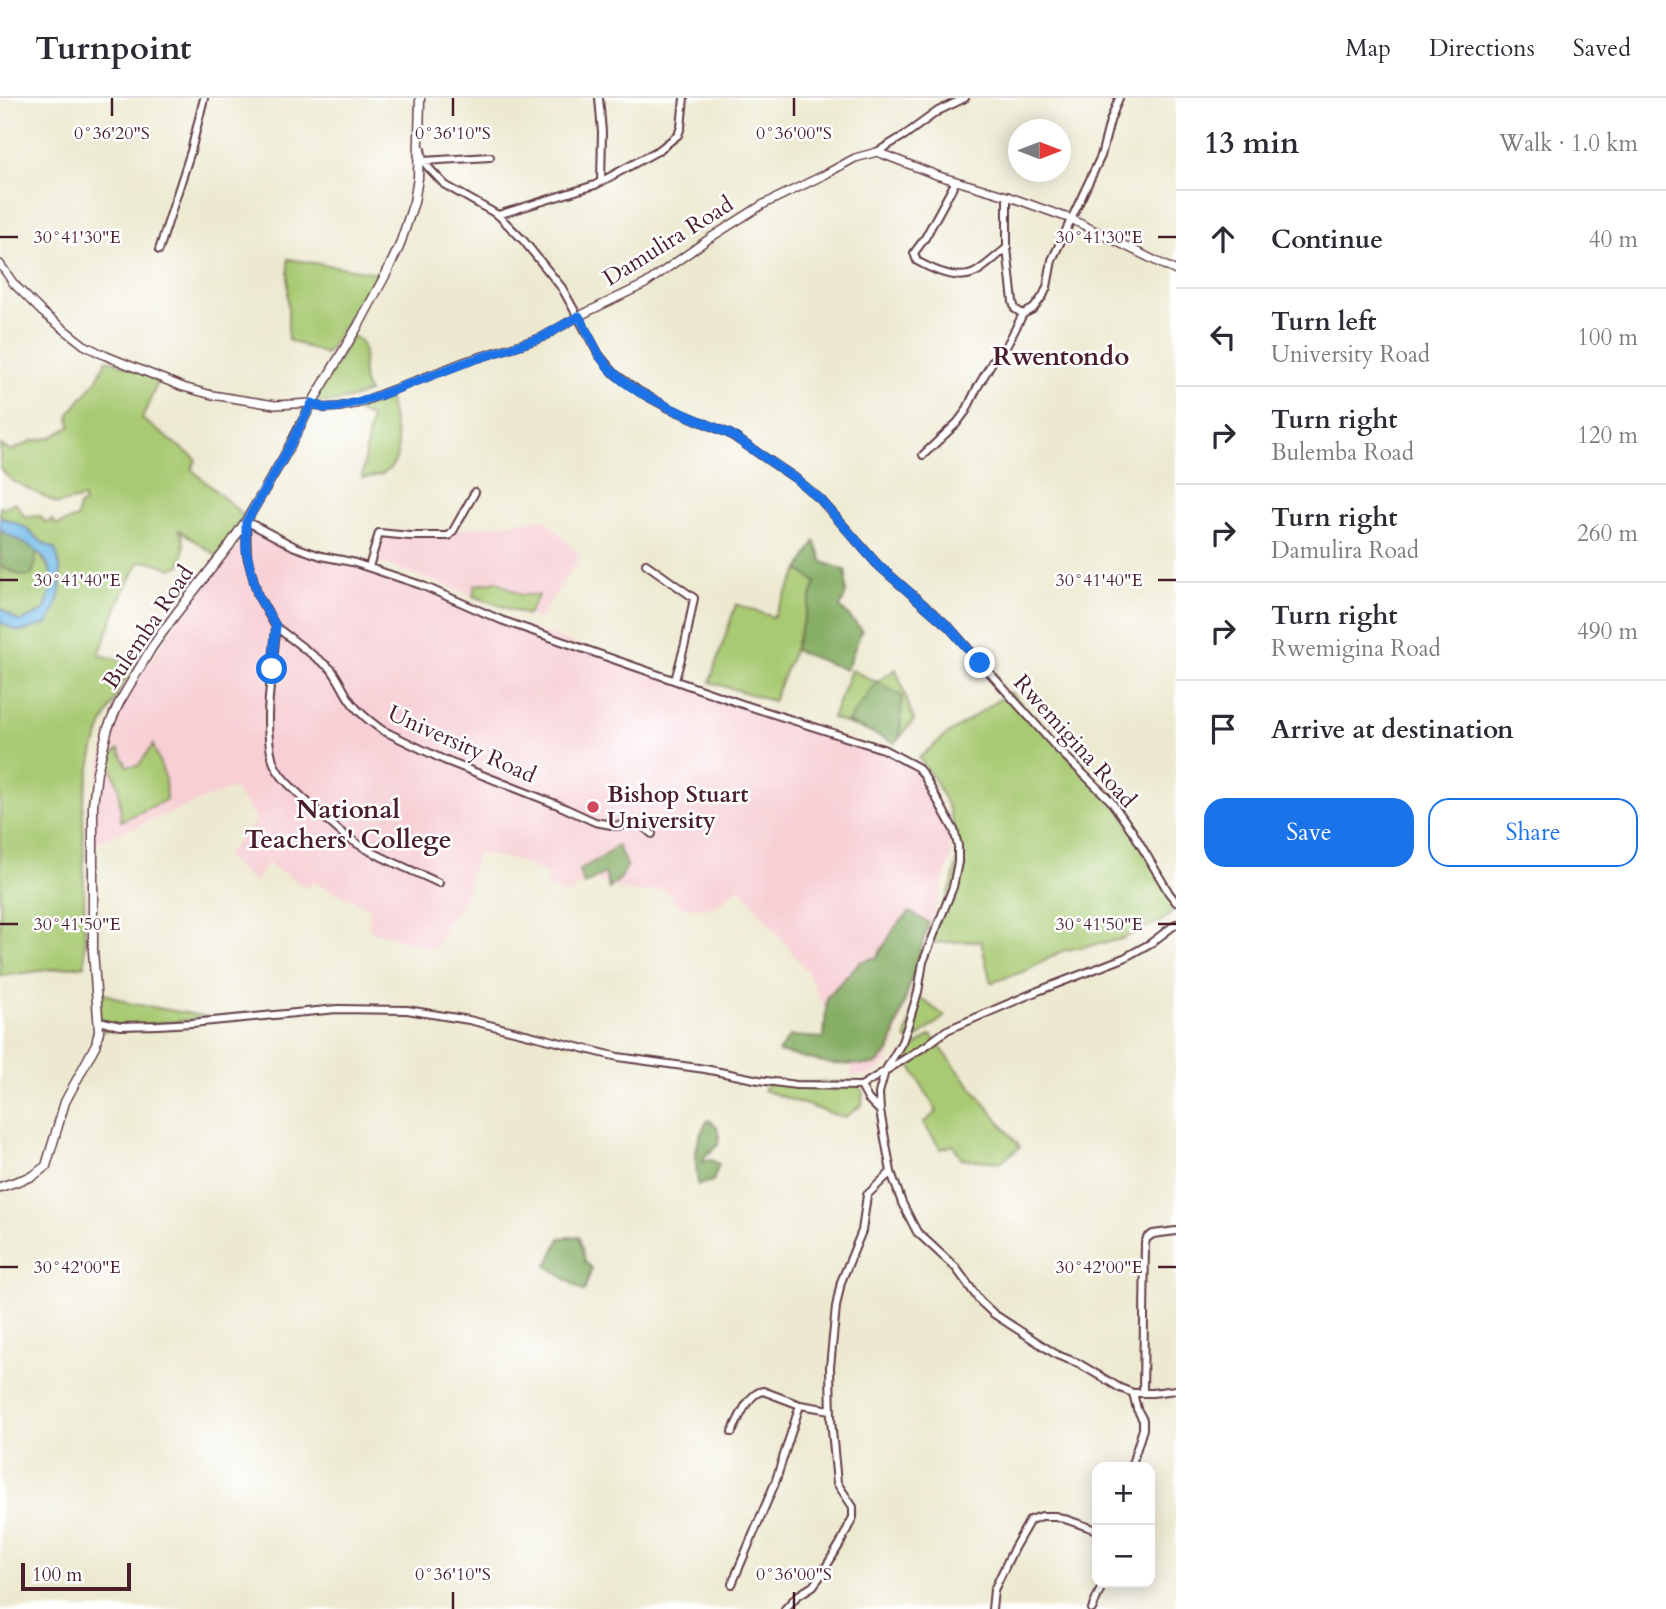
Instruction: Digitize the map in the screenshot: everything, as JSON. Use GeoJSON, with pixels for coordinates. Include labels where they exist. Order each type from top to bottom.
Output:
{"type":"FeatureCollection","features":[{"type":"Feature","properties":{"kind":"main road","name":"Bulemba Road"},"geometry":{"type":"LineString","coordinates":[[0,1186],[33,1176],[46,1166],[65,1102],[96,1044],[99,1021],[93,950],[93,805],[97,772],[108,728],[119,703],[152,647],[246,522],[387,272],[399,247],[414,202],[420,144],[420,98]]}},
{"type":"Feature","properties":{"kind":"street"},"geometry":{"type":"LineString","coordinates":[[159,250],[191,151],[204,98]]}},
{"type":"Feature","properties":{"kind":"street"},"geometry":{"type":"LineString","coordinates":[[599,98],[602,132],[601,183]]}},
{"type":"Feature","properties":{"kind":"street"},"geometry":{"type":"LineString","coordinates":[[498,215],[601,183],[659,150],[674,139],[681,127],[684,98]]}},
{"type":"Feature","properties":{"kind":"street"},"geometry":{"type":"LineString","coordinates":[[877,152],[938,111],[965,98]]}},
{"type":"Feature","properties":{"kind":"street"},"geometry":{"type":"LineString","coordinates":[[923,455],[967,411],[997,354],[1007,345],[1023,314],[1033,309],[1044,296],[1052,260],[1101,156],[1119,98]]}},
{"type":"Feature","properties":{"kind":"street","name":"Rwemigina Road"},"geometry":{"type":"LineString","coordinates":[[420,144],[424,161],[445,185],[498,215],[523,240],[562,288],[599,355],[623,381],[670,408],[730,434],[795,478],[820,499],[877,564],[949,627],[1055,746],[1110,800],[1176,902]]}},
{"type":"Feature","properties":{"kind":"street"},"geometry":{"type":"LineString","coordinates":[[877,152],[1071,219],[1176,271]]}},
{"type":"Feature","properties":{"kind":"street","name":"Damulira Road"},"geometry":{"type":"LineString","coordinates":[[0,264],[14,284],[42,312],[84,345],[104,355],[173,383],[212,395],[275,405],[312,403],[324,408],[339,407],[378,396],[467,362],[541,338],[645,284],[762,205],[855,158],[877,152]]}},
{"type":"Feature","properties":{"kind":"street"},"geometry":{"type":"LineString","coordinates":[[424,161],[490,157]]}},
{"type":"Feature","properties":{"kind":"street"},"geometry":{"type":"LineString","coordinates":[[956,181],[914,253],[917,261],[958,276],[974,274],[1007,248]]}},
{"type":"Feature","properties":{"kind":"street"},"geometry":{"type":"LineString","coordinates":[[1007,196],[1007,248],[1013,302],[1015,309],[1023,314]]}},
{"type":"Feature","properties":{"kind":"street"},"geometry":{"type":"LineString","coordinates":[[369,567],[379,533],[449,536],[475,492]]}},
{"type":"Feature","properties":{"kind":"street"},"geometry":{"type":"LineString","coordinates":[[246,522],[295,547],[369,567],[421,585],[501,620],[897,755],[917,767],[954,830],[958,862],[956,877],[923,962],[918,992],[902,1042],[886,1071],[879,1093],[891,1172],[902,1203],[917,1232],[956,1268],[980,1301],[994,1314],[1057,1355],[1078,1363],[1120,1388],[1133,1393],[1176,1390]]}},
{"type":"Feature","properties":{"kind":"street","name":"University Road"},"geometry":{"type":"LineString","coordinates":[[246,522],[246,550],[255,586],[276,626],[331,669],[352,704],[366,718],[382,730],[444,760],[595,822],[617,826],[636,823],[652,834]]}},
{"type":"Feature","properties":{"kind":"street"},"geometry":{"type":"LineString","coordinates":[[646,564],[694,598],[675,680]]}},
{"type":"Feature","properties":{"kind":"street"},"geometry":{"type":"LineString","coordinates":[[276,626],[269,720],[272,754],[278,772],[345,835],[439,883]]}},
{"type":"Feature","properties":{"kind":"street"},"geometry":{"type":"LineString","coordinates":[[99,1021],[120,1026],[192,1023],[337,1009],[407,1010],[469,1020],[618,1057],[788,1084],[861,1086],[947,1030],[1124,958],[1176,925]]}},
{"type":"Feature","properties":{"kind":"street"},"geometry":{"type":"LineString","coordinates":[[861,1086],[868,1099],[880,1111]]}},
{"type":"Feature","properties":{"kind":"street"},"geometry":{"type":"LineString","coordinates":[[785,1609],[796,1596],[813,1586],[820,1578],[853,1517],[853,1507],[837,1483],[831,1410],[830,1367],[836,1307],[841,1282],[862,1231],[867,1195],[891,1172]]}},
{"type":"Feature","properties":{"kind":"street"},"geometry":{"type":"LineString","coordinates":[[1143,1393],[1145,1243],[1153,1234],[1176,1231]]}},
{"type":"Feature","properties":{"kind":"street"},"geometry":{"type":"LineString","coordinates":[[732,1432],[755,1392],[759,1391],[800,1405],[831,1410]]}},
{"type":"Feature","properties":{"kind":"street"},"geometry":{"type":"LineString","coordinates":[[1133,1393],[1143,1420],[1143,1429],[1133,1462]]}},
{"type":"Feature","properties":{"kind":"street"},"geometry":{"type":"LineString","coordinates":[[732,1584],[775,1483],[800,1405]]}},
{"type":"Feature","properties":{"kind":"street"},"geometry":{"type":"LineString","coordinates":[[992,1609],[995,1590],[1030,1520],[1042,1516],[1056,1516],[1092,1528]]}},
{"type":"Feature","properties":{"kind":"street"},"geometry":{"type":"LineString","coordinates":[[1092,1609],[1100,1588]]}},
{"type":"Feature","properties":{"kind":"shaded area"},"geometry":{"type":"Polygon","coordinates":[[[546,519],[580,557],[539,619],[381,563],[377,558],[384,530],[442,531],[546,519]]]}},
{"type":"Feature","properties":{"kind":"shaded area","name":"Bishop Stuart University"},"geometry":{"type":"Polygon","coordinates":[[[249,533],[301,554],[369,570],[894,755],[913,769],[933,794],[949,838],[951,858],[887,1063],[879,1071],[867,1076],[851,1076],[852,1066],[806,970],[740,887],[713,908],[682,907],[662,889],[639,893],[611,887],[587,877],[569,896],[547,889],[547,875],[518,861],[477,854],[465,895],[455,915],[449,919],[435,950],[368,930],[370,908],[312,882],[307,888],[267,863],[254,883],[225,856],[256,820],[233,788],[92,844],[92,804],[107,735],[130,691],[173,627],[249,533]]]}},
{"type":"Feature","properties":{"kind":"green space"},"geometry":{"type":"Polygon","coordinates":[[[288,259],[378,273],[326,354],[288,340],[288,259]]]}},
{"type":"Feature","properties":{"kind":"green space"},"geometry":{"type":"Polygon","coordinates":[[[352,335],[363,346],[363,379],[369,392],[336,402],[315,401],[352,335]]]}},
{"type":"Feature","properties":{"kind":"green space"},"geometry":{"type":"Polygon","coordinates":[[[107,359],[159,379],[142,419],[196,459],[192,470],[244,516],[217,556],[178,529],[184,542],[181,565],[172,569],[154,562],[139,562],[119,602],[99,655],[136,663],[102,726],[94,749],[83,802],[85,965],[0,976],[0,622],[19,631],[47,624],[57,596],[60,570],[55,549],[43,543],[23,526],[0,517],[0,507],[15,502],[25,517],[40,516],[46,523],[52,520],[57,525],[77,518],[84,498],[58,504],[11,480],[0,468],[0,445],[11,451],[32,441],[50,438],[70,427],[69,414],[96,381],[107,359]]]}},
{"type":"Feature","properties":{"kind":"green space"},"geometry":{"type":"Polygon","coordinates":[[[388,393],[397,439],[397,455],[391,468],[384,473],[362,478],[371,417],[347,408],[388,393]]]}},
{"type":"Feature","properties":{"kind":"green space"},"geometry":{"type":"Polygon","coordinates":[[[0,529],[36,551],[36,563],[31,576],[22,576],[0,566],[0,529]]]}},
{"type":"Feature","properties":{"kind":"green space"},"geometry":{"type":"Polygon","coordinates":[[[815,541],[823,562],[846,571],[846,594],[840,607],[862,630],[846,670],[794,650],[816,582],[799,570],[815,541]]]}},
{"type":"Feature","properties":{"kind":"green space"},"geometry":{"type":"Polygon","coordinates":[[[36,551],[48,566],[52,586],[44,611],[20,622],[0,608],[0,566],[22,576],[36,563],[36,551]]]}},
{"type":"Feature","properties":{"kind":"green space"},"geometry":{"type":"Polygon","coordinates":[[[799,570],[816,582],[794,650],[773,701],[710,682],[736,604],[773,617],[799,570]]]}},
{"type":"Feature","properties":{"kind":"green space"},"geometry":{"type":"Polygon","coordinates":[[[497,581],[521,595],[539,595],[527,615],[473,596],[475,585],[497,581]]]}},
{"type":"Feature","properties":{"kind":"green space"},"geometry":{"type":"Polygon","coordinates":[[[896,669],[914,720],[896,742],[832,718],[851,670],[877,682],[896,669]]]}},
{"type":"Feature","properties":{"kind":"green space"},"geometry":{"type":"Polygon","coordinates":[[[877,682],[902,696],[900,736],[895,743],[847,722],[877,682]]]}},
{"type":"Feature","properties":{"kind":"green space"},"geometry":{"type":"Polygon","coordinates":[[[1010,692],[1076,764],[1110,794],[1176,901],[1176,909],[1163,920],[1122,939],[1062,951],[1028,970],[991,983],[981,941],[928,943],[952,885],[960,850],[949,809],[935,780],[919,758],[945,736],[1010,692]]]}},
{"type":"Feature","properties":{"kind":"green space"},"geometry":{"type":"Polygon","coordinates":[[[153,745],[165,777],[166,800],[121,821],[119,789],[110,763],[111,755],[119,749],[127,766],[138,766],[153,745]]]}},
{"type":"Feature","properties":{"kind":"green space"},"geometry":{"type":"Polygon","coordinates":[[[617,845],[627,866],[621,878],[609,889],[605,873],[584,885],[579,870],[617,845]]]}},
{"type":"Feature","properties":{"kind":"green space"},"geometry":{"type":"Polygon","coordinates":[[[910,912],[929,923],[889,1052],[875,1065],[833,1064],[778,1052],[790,1036],[824,1038],[827,997],[860,962],[877,957],[896,926],[910,912]]]}},
{"type":"Feature","properties":{"kind":"green space"},"geometry":{"type":"Polygon","coordinates":[[[97,990],[128,1003],[209,1017],[102,1031],[97,990]]]}},
{"type":"Feature","properties":{"kind":"green space"},"geometry":{"type":"Polygon","coordinates":[[[916,995],[945,1016],[911,1043],[906,1038],[916,995]]]}},
{"type":"Feature","properties":{"kind":"green space"},"geometry":{"type":"Polygon","coordinates":[[[931,1035],[1020,1147],[1000,1162],[962,1159],[953,1145],[941,1149],[923,1123],[937,1112],[904,1054],[931,1035]]]}},
{"type":"Feature","properties":{"kind":"green space"},"geometry":{"type":"Polygon","coordinates":[[[770,1081],[856,1082],[863,1091],[862,1105],[844,1118],[763,1090],[770,1081]]]}},
{"type":"Feature","properties":{"kind":"green space"},"geometry":{"type":"Polygon","coordinates":[[[708,1120],[718,1128],[718,1145],[704,1157],[703,1162],[709,1159],[719,1164],[713,1181],[698,1185],[696,1151],[708,1120]]]}},
{"type":"Feature","properties":{"kind":"green space"},"geometry":{"type":"Polygon","coordinates":[[[579,1236],[585,1262],[592,1268],[584,1292],[547,1266],[560,1238],[579,1236]]]}},
{"type":"Feature","properties":{"kind":"water"},"geometry":{"type":"Polygon","coordinates":[[[0,517],[23,526],[43,543],[55,549],[61,588],[47,624],[19,631],[0,622],[0,608],[20,622],[44,611],[50,590],[51,572],[43,557],[35,550],[0,529],[0,517]]]}},
{"type":"Feature","properties":{"kind":"place","name":"Bishop Stuart University"},"geometry":{"type":"Point","coordinates":[593,807]}},
{"type":"Feature","properties":{"kind":"district","name":"Rwentondo"},"geometry":{"type":"Point","coordinates":[1061,356]}},
{"type":"Feature","properties":{"kind":"district","name":"National Teachers' College"},"geometry":{"type":"Point","coordinates":[348,824]}},
{"type":"Feature","properties":{"kind":"route"},"geometry":{"type":"LineString","coordinates":[[272,669],[276,626],[255,586],[246,550],[246,522],[312,403],[324,408],[339,407],[378,396],[467,362],[541,338],[579,316],[599,355],[623,381],[670,408],[730,434],[795,478],[820,499],[877,564],[949,627],[980,663]]}}]}
